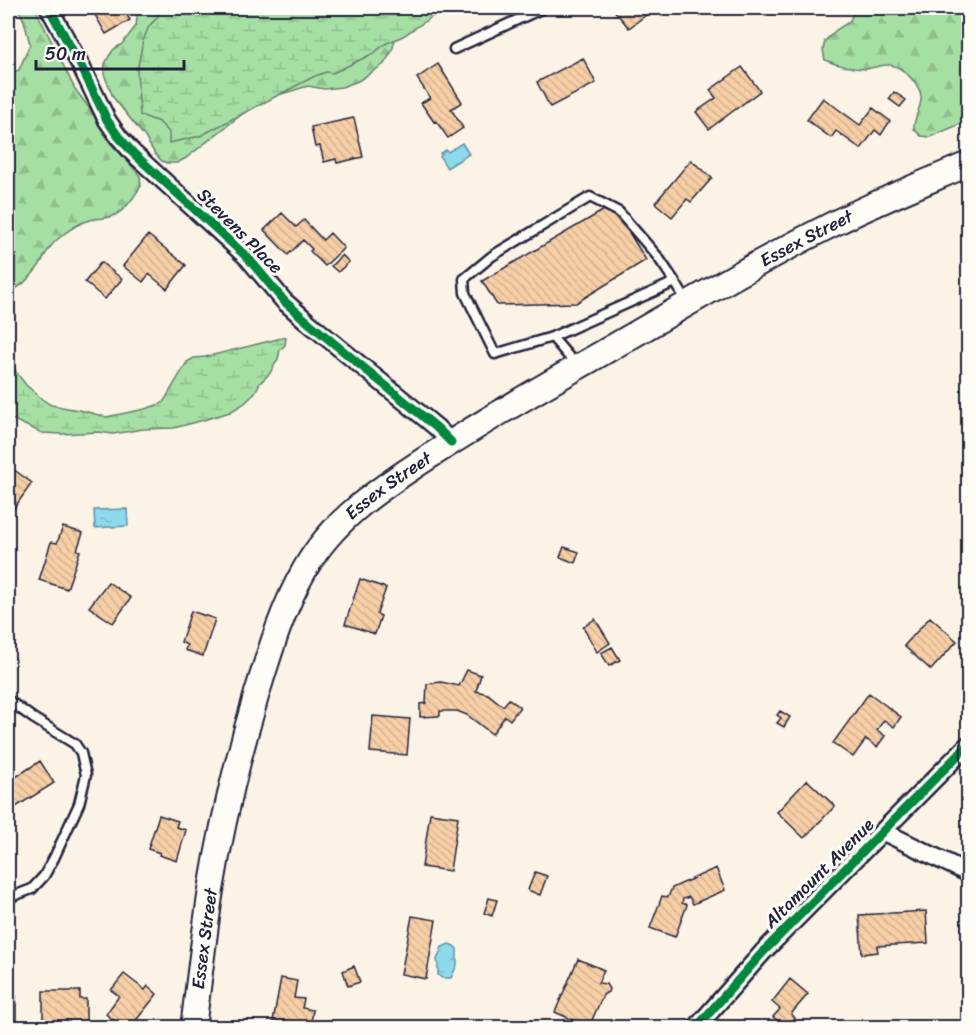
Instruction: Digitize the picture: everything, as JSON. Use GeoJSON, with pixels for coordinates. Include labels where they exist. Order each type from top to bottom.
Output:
{"type":"FeatureCollection","features":[{"type":"Feature","properties":{"kind":"main road","name":"Essex Street"},"geometry":{"type":"LineString","coordinates":[[193,1028],[211,893],[231,792],[248,722],[278,630],[295,588],[316,552],[344,519],[377,492],[530,393],[761,261],[870,206],[969,164]]}},
{"type":"Feature","properties":{"kind":"street","name":"Stevens Place"},"geometry":{"type":"LineString","coordinates":[[49,8],[107,120],[133,153],[248,258],[284,301],[451,442]]}},
{"type":"Feature","properties":{"kind":"street","name":"Altamount Avenue"},"geometry":{"type":"LineString","coordinates":[[696,1028],[763,952],[969,745]]}},
{"type":"Feature","properties":{"kind":"street"},"geometry":{"type":"LineString","coordinates":[[884,832],[969,873]]}},
{"type":"Feature","properties":{"kind":"lane"},"geometry":{"type":"LineString","coordinates":[[454,49],[543,8]]}},
{"type":"Feature","properties":{"kind":"lane"},"geometry":{"type":"LineString","coordinates":[[675,282],[552,337],[495,354],[465,294],[464,279],[492,256],[590,197],[619,212],[658,257],[675,282],[688,303]]}},
{"type":"Feature","properties":{"kind":"lane"},"geometry":{"type":"LineString","coordinates":[[552,337],[578,367]]}},
{"type":"Feature","properties":{"kind":"lane"},"geometry":{"type":"LineString","coordinates":[[8,700],[75,744],[81,753],[86,775],[79,804],[44,876],[32,889],[8,898]]}},
{"type":"Feature","properties":{"kind":"green space"},"geometry":{"type":"Polygon","coordinates":[[[18,8],[35,8],[75,89],[110,143],[140,176],[141,186],[129,203],[118,213],[110,217],[86,221],[65,233],[52,245],[29,278],[8,293],[8,74],[19,70],[30,44],[18,8]]]}},
{"type":"Feature","properties":{"kind":"green space"},"geometry":{"type":"Polygon","coordinates":[[[138,8],[461,8],[456,11],[414,12],[397,32],[392,51],[384,64],[358,81],[342,87],[324,89],[308,86],[265,99],[186,158],[177,163],[167,163],[155,154],[145,137],[113,97],[104,74],[109,56],[136,26],[138,8]]]}},
{"type":"Feature","properties":{"kind":"green space"},"geometry":{"type":"Polygon","coordinates":[[[162,8],[445,8],[374,53],[333,73],[326,72],[313,77],[200,136],[169,143],[169,132],[159,122],[140,115],[137,71],[143,41],[149,26],[162,8]]]}},
{"type":"Feature","properties":{"kind":"green space"},"geometry":{"type":"Polygon","coordinates":[[[851,8],[968,8],[968,121],[930,137],[921,136],[914,129],[921,101],[920,92],[905,72],[890,65],[861,69],[825,60],[823,50],[825,41],[849,22],[853,14],[851,8]]]}},
{"type":"Feature","properties":{"kind":"green space"},"geometry":{"type":"Polygon","coordinates":[[[286,337],[285,345],[280,350],[270,373],[245,403],[230,412],[200,421],[174,428],[143,429],[113,434],[99,432],[62,434],[42,433],[8,418],[8,350],[16,372],[26,385],[42,399],[51,405],[106,417],[163,403],[187,362],[194,358],[286,337]]]}},
{"type":"Feature","properties":{"kind":"water"},"geometry":{"type":"Polygon","coordinates":[[[462,143],[469,154],[447,168],[440,153],[446,150],[448,152],[462,143]]]}},
{"type":"Feature","properties":{"kind":"water"},"geometry":{"type":"Polygon","coordinates":[[[127,509],[128,526],[95,528],[94,510],[127,509]]]}},
{"type":"Feature","properties":{"kind":"water"},"geometry":{"type":"Polygon","coordinates":[[[449,944],[457,949],[457,965],[451,978],[442,978],[438,975],[437,960],[442,947],[449,944]]]}},
{"type":"Feature","properties":{"kind":"building"},"geometry":{"type":"Polygon","coordinates":[[[91,8],[123,8],[130,20],[106,34],[91,8]]]}},
{"type":"Feature","properties":{"kind":"building"},"geometry":{"type":"Polygon","coordinates":[[[612,8],[655,8],[629,28],[612,8]]]}},
{"type":"Feature","properties":{"kind":"building"},"geometry":{"type":"Polygon","coordinates":[[[766,8],[819,8],[767,14],[766,8]]]}},
{"type":"Feature","properties":{"kind":"building"},"geometry":{"type":"Polygon","coordinates":[[[583,58],[596,83],[550,107],[537,82],[583,58]]]}},
{"type":"Feature","properties":{"kind":"building"},"geometry":{"type":"Polygon","coordinates":[[[438,64],[462,102],[451,109],[463,128],[448,138],[421,103],[430,98],[417,78],[438,64]]]}},
{"type":"Feature","properties":{"kind":"building"},"geometry":{"type":"Polygon","coordinates":[[[742,67],[760,91],[709,129],[696,112],[716,98],[710,90],[742,67]]]}},
{"type":"Feature","properties":{"kind":"building"},"geometry":{"type":"Polygon","coordinates":[[[894,92],[906,100],[900,107],[889,99],[894,92]]]}},
{"type":"Feature","properties":{"kind":"building"},"geometry":{"type":"Polygon","coordinates":[[[823,98],[860,125],[873,108],[890,121],[881,135],[875,130],[861,149],[836,131],[831,138],[807,120],[823,98]]]}},
{"type":"Feature","properties":{"kind":"building"},"geometry":{"type":"Polygon","coordinates":[[[354,118],[363,157],[337,163],[336,159],[324,162],[320,146],[315,147],[311,127],[354,118]]]}},
{"type":"Feature","properties":{"kind":"building"},"geometry":{"type":"Polygon","coordinates":[[[691,160],[712,178],[691,202],[687,199],[672,217],[655,203],[691,160]]]}},
{"type":"Feature","properties":{"kind":"building"},"geometry":{"type":"Polygon","coordinates":[[[606,209],[622,221],[646,260],[576,303],[497,305],[482,281],[606,209]]]}},
{"type":"Feature","properties":{"kind":"building"},"geometry":{"type":"Polygon","coordinates":[[[282,213],[296,227],[304,220],[323,240],[330,233],[344,248],[325,266],[303,240],[288,255],[264,230],[282,213]]]}},
{"type":"Feature","properties":{"kind":"building"},"geometry":{"type":"Polygon","coordinates":[[[148,235],[186,265],[167,289],[149,274],[143,282],[123,266],[148,235]]]}},
{"type":"Feature","properties":{"kind":"building"},"geometry":{"type":"Polygon","coordinates":[[[342,255],[349,262],[338,272],[331,266],[342,255]]]}},
{"type":"Feature","properties":{"kind":"building"},"geometry":{"type":"Polygon","coordinates":[[[101,262],[122,279],[105,299],[85,282],[101,262]]]}},
{"type":"Feature","properties":{"kind":"building"},"geometry":{"type":"Polygon","coordinates":[[[13,469],[32,483],[12,511],[8,507],[8,472],[10,473],[13,469]]]}},
{"type":"Feature","properties":{"kind":"building"},"geometry":{"type":"Polygon","coordinates":[[[63,527],[83,533],[77,550],[80,551],[67,589],[39,580],[51,542],[57,543],[63,527]]]}},
{"type":"Feature","properties":{"kind":"building"},"geometry":{"type":"Polygon","coordinates":[[[564,547],[579,552],[575,563],[560,557],[564,547]]]}},
{"type":"Feature","properties":{"kind":"building"},"geometry":{"type":"Polygon","coordinates":[[[360,579],[386,588],[377,614],[381,616],[375,634],[345,624],[360,579]]]}},
{"type":"Feature","properties":{"kind":"building"},"geometry":{"type":"Polygon","coordinates":[[[108,582],[131,598],[113,623],[89,607],[108,582]]]}},
{"type":"Feature","properties":{"kind":"building"},"geometry":{"type":"Polygon","coordinates":[[[191,611],[215,619],[203,656],[185,650],[187,645],[181,642],[191,611]]]}},
{"type":"Feature","properties":{"kind":"building"},"geometry":{"type":"Polygon","coordinates":[[[930,617],[957,641],[931,670],[904,646],[930,617]]]}},
{"type":"Feature","properties":{"kind":"building"},"geometry":{"type":"Polygon","coordinates":[[[595,619],[610,643],[597,652],[583,627],[595,619]]]}},
{"type":"Feature","properties":{"kind":"building"},"geometry":{"type":"Polygon","coordinates":[[[612,647],[620,660],[609,666],[601,653],[612,647]]]}},
{"type":"Feature","properties":{"kind":"building"},"geometry":{"type":"Polygon","coordinates":[[[467,670],[481,675],[476,691],[488,694],[503,706],[509,699],[520,707],[510,720],[505,716],[492,734],[467,715],[457,711],[440,711],[440,716],[420,717],[420,704],[426,703],[427,684],[441,682],[459,686],[467,670]]]}},
{"type":"Feature","properties":{"kind":"building"},"geometry":{"type":"Polygon","coordinates":[[[869,693],[901,717],[894,727],[884,720],[877,730],[885,736],[877,747],[866,739],[853,757],[833,743],[869,693]]]}},
{"type":"Feature","properties":{"kind":"building"},"geometry":{"type":"Polygon","coordinates":[[[780,711],[790,717],[784,727],[777,723],[781,718],[777,715],[780,711]]]}},
{"type":"Feature","properties":{"kind":"building"},"geometry":{"type":"Polygon","coordinates":[[[373,716],[410,719],[407,755],[370,752],[373,716]]]}},
{"type":"Feature","properties":{"kind":"building"},"geometry":{"type":"Polygon","coordinates":[[[40,761],[54,783],[8,812],[8,782],[40,761]]]}},
{"type":"Feature","properties":{"kind":"building"},"geometry":{"type":"Polygon","coordinates":[[[807,780],[835,806],[804,838],[777,812],[807,780]]]}},
{"type":"Feature","properties":{"kind":"building"},"geometry":{"type":"Polygon","coordinates":[[[430,813],[458,817],[450,871],[422,867],[430,813]]]}},
{"type":"Feature","properties":{"kind":"building"},"geometry":{"type":"Polygon","coordinates":[[[159,815],[178,821],[176,827],[186,830],[177,861],[148,849],[159,815]]]}},
{"type":"Feature","properties":{"kind":"building"},"geometry":{"type":"Polygon","coordinates":[[[716,868],[725,890],[693,904],[689,897],[683,899],[682,903],[687,905],[675,937],[650,928],[662,896],[668,897],[672,888],[716,868]]]}},
{"type":"Feature","properties":{"kind":"building"},"geometry":{"type":"Polygon","coordinates":[[[535,872],[547,876],[540,895],[528,890],[535,872]]]}},
{"type":"Feature","properties":{"kind":"building"},"geometry":{"type":"Polygon","coordinates":[[[489,898],[497,900],[492,916],[484,913],[489,898]]]}},
{"type":"Feature","properties":{"kind":"building"},"geometry":{"type":"Polygon","coordinates":[[[926,911],[928,943],[877,946],[878,952],[862,954],[859,915],[926,911]]]}},
{"type":"Feature","properties":{"kind":"building"},"geometry":{"type":"Polygon","coordinates":[[[412,916],[436,920],[426,979],[401,974],[412,916]]]}},
{"type":"Feature","properties":{"kind":"building"},"geometry":{"type":"Polygon","coordinates":[[[578,959],[604,970],[598,983],[606,984],[609,989],[603,995],[589,1027],[555,1012],[578,959]]]}},
{"type":"Feature","properties":{"kind":"building"},"geometry":{"type":"Polygon","coordinates":[[[354,966],[360,982],[348,986],[343,971],[354,966]]]}},
{"type":"Feature","properties":{"kind":"building"},"geometry":{"type":"Polygon","coordinates":[[[124,974],[145,990],[148,986],[157,994],[130,1028],[123,1028],[106,1014],[119,996],[111,990],[124,974]]]}},
{"type":"Feature","properties":{"kind":"building"},"geometry":{"type":"Polygon","coordinates":[[[281,978],[297,981],[294,998],[304,999],[302,1008],[313,1010],[310,1028],[273,1021],[281,978]]]}},
{"type":"Feature","properties":{"kind":"building"},"geometry":{"type":"Polygon","coordinates":[[[790,979],[808,994],[791,1014],[795,1018],[786,1028],[773,1017],[780,1009],[772,1002],[790,979]]]}},
{"type":"Feature","properties":{"kind":"building"},"geometry":{"type":"Polygon","coordinates":[[[43,991],[80,991],[80,999],[86,999],[86,1028],[43,1028],[43,991]]]}},
{"type":"Feature","properties":{"kind":"building"},"geometry":{"type":"Polygon","coordinates":[[[8,996],[16,996],[16,1028],[8,1028],[8,996]]]}},
{"type":"Feature","properties":{"kind":"cycle path"},"geometry":{"type":"LineString","coordinates":[[49,8],[107,120],[133,153],[248,258],[284,301],[451,442]]}},
{"type":"Feature","properties":{"kind":"cycle path"},"geometry":{"type":"LineString","coordinates":[[696,1028],[763,952],[968,745]]}}]}
